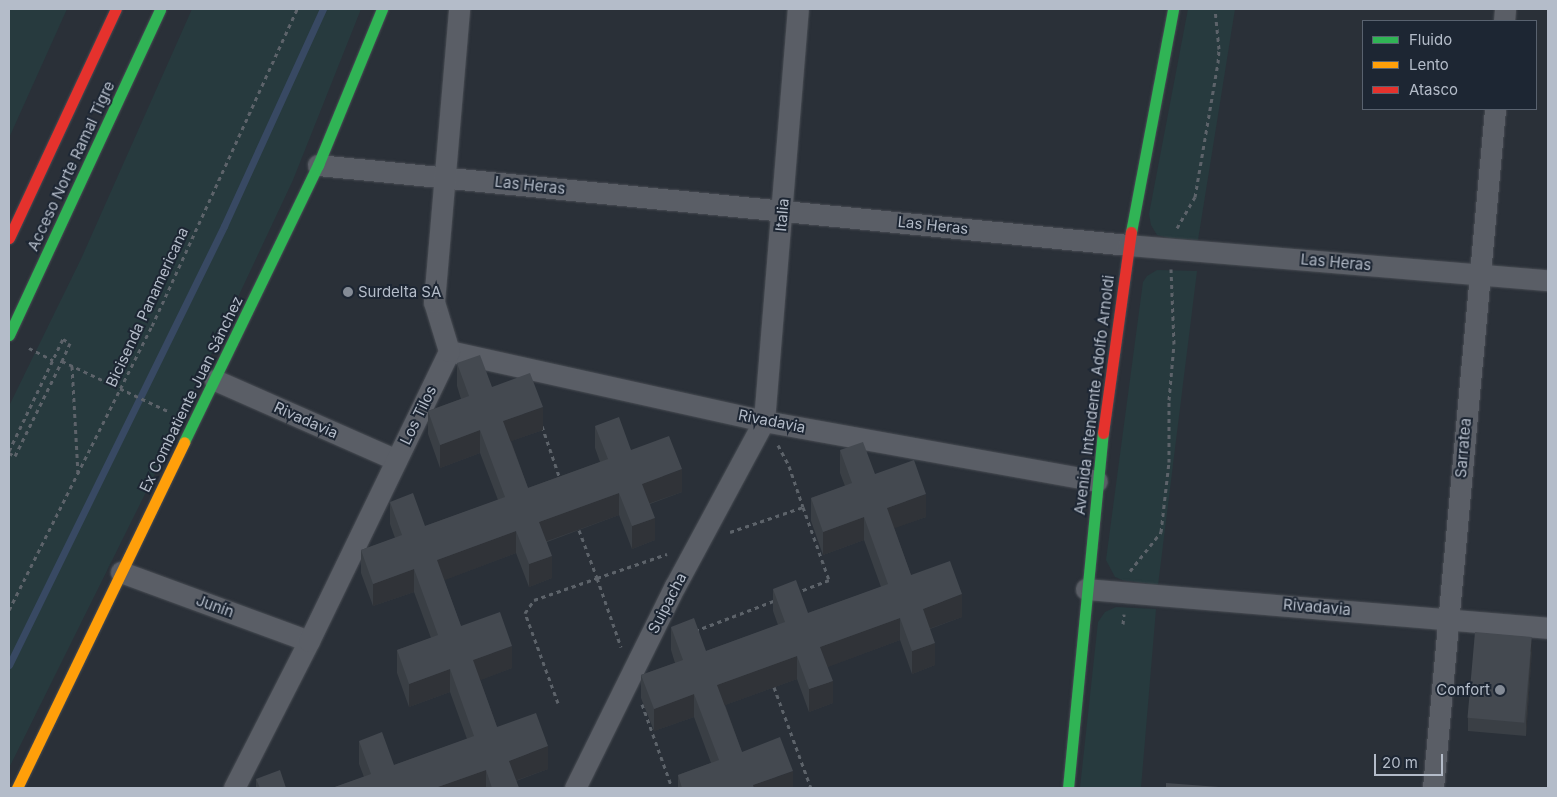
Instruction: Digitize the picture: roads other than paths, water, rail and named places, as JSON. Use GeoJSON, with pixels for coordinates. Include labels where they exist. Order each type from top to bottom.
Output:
{"type":"FeatureCollection","features":[{"type":"Feature","properties":{"kind":"main road","name":"Acceso Norte Ramal Tigre"},"geometry":{"type":"LineString","coordinates":[[9,238],[116,9]]}},
{"type":"Feature","properties":{"kind":"main road","name":"Acceso Norte Ramal Tigre"},"geometry":{"type":"LineString","coordinates":[[9,335],[160,9]]}},
{"type":"Feature","properties":{"kind":"main road","name":"Ex Combatiente Juan Sánchez"},"geometry":{"type":"LineString","coordinates":[[16,788],[318,166],[382,9]]}},
{"type":"Feature","properties":{"kind":"main road","name":"Avenida Intendente Adolfo Arnoldi"},"geometry":{"type":"LineString","coordinates":[[1068,788],[1097,480],[1128,245],[1173,9]]}},
{"type":"Feature","properties":{"kind":"street"},"geometry":{"type":"LineString","coordinates":[[449,351],[434,302],[443,177],[460,9]]}},
{"type":"Feature","properties":{"kind":"street","name":"Italia"},"geometry":{"type":"LineString","coordinates":[[764,420],[798,9]]}},
{"type":"Feature","properties":{"kind":"street","name":"Sarratea"},"geometry":{"type":"LineString","coordinates":[[1433,788],[1478,274],[1495,110]]}},
{"type":"Feature","properties":{"kind":"street","name":"Las Heras"},"geometry":{"type":"LineString","coordinates":[[318,166],[1128,245],[1548,280]]}},
{"type":"Feature","properties":{"kind":"street","name":"Rivadavia"},"geometry":{"type":"LineString","coordinates":[[449,351],[764,420],[1097,480]]}},
{"type":"Feature","properties":{"kind":"street","name":"Los Tilos"},"geometry":{"type":"LineString","coordinates":[[234,788],[308,641],[449,351]]}},
{"type":"Feature","properties":{"kind":"street","name":"Rivadavia"},"geometry":{"type":"LineString","coordinates":[[215,380],[396,460]]}},
{"type":"Feature","properties":{"kind":"street","name":"Suipacha"},"geometry":{"type":"LineString","coordinates":[[575,788],[698,543],[764,420]]}},
{"type":"Feature","properties":{"kind":"street","name":"Junín"},"geometry":{"type":"LineString","coordinates":[[121,572],[308,641]]}},
{"type":"Feature","properties":{"kind":"street","name":"Rivadavia"},"geometry":{"type":"LineString","coordinates":[[1086,589],[1448,618],[1548,628]]}},
{"type":"Feature","properties":{"kind":"waterway"},"geometry":{"type":"LineString","coordinates":[[9,665],[224,226],[323,9]]}},
{"type":"Feature","properties":{"kind":"place","name":"Surdelta SA"},"geometry":{"type":"Point","coordinates":[348,292]}},
{"type":"Feature","properties":{"kind":"place","name":"Confort"},"geometry":{"type":"Point","coordinates":[1500,690]}}]}
